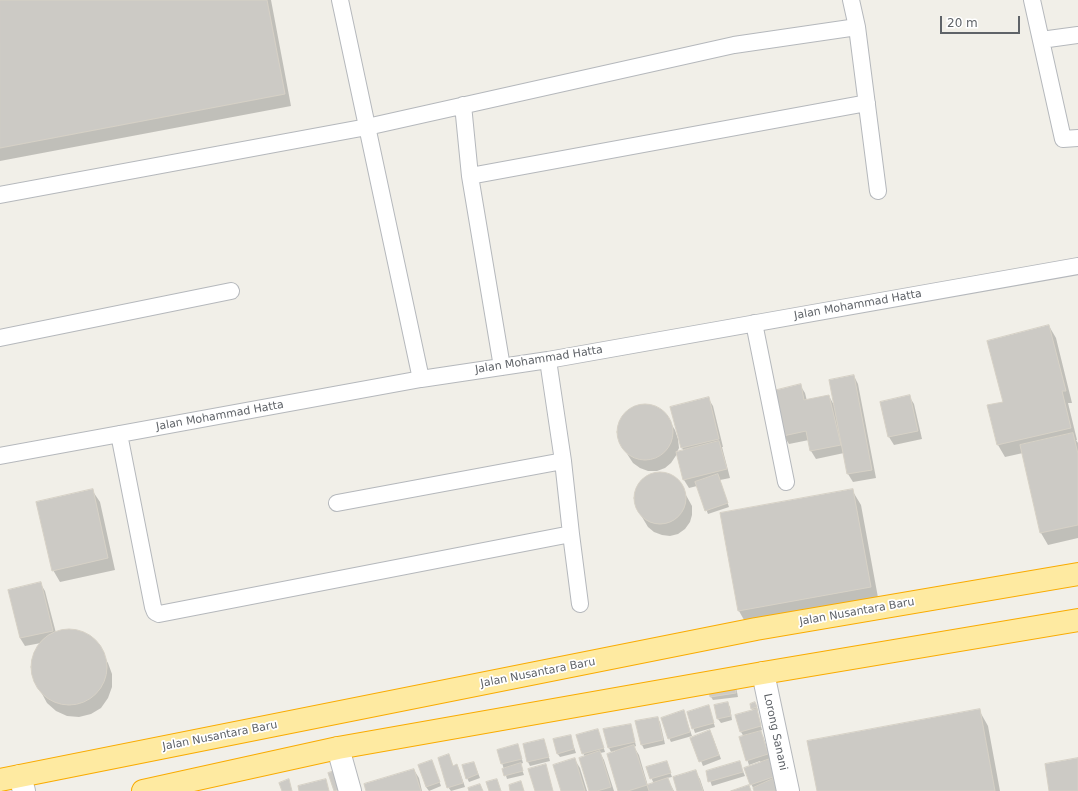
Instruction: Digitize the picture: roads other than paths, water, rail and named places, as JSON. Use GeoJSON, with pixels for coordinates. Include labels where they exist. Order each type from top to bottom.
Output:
{"type":"FeatureCollection","features":[{"type":"Feature","properties":{"kind":"highway","name":"Jalan Nusantara Baru"},"geometry":{"type":"LineString","coordinates":[[15,782],[756,630],[1078,574]]}},
{"type":"Feature","properties":{"kind":"highway"},"geometry":{"type":"LineString","coordinates":[[143,791],[338,748],[763,673],[1078,620]]}},
{"type":"Feature","properties":{"kind":"street","name":"Lorong Sanani"},"geometry":{"type":"LineString","coordinates":[[763,673],[788,791]]}},
{"type":"Feature","properties":{"kind":"street"},"geometry":{"type":"LineString","coordinates":[[338,748],[350,791]]}},
{"type":"Feature","properties":{"kind":"lane"},"geometry":{"type":"LineString","coordinates":[[340,0],[421,379]]}},
{"type":"Feature","properties":{"kind":"lane"},"geometry":{"type":"LineString","coordinates":[[851,0],[857,27],[878,191]]}},
{"type":"Feature","properties":{"kind":"lane"},"geometry":{"type":"LineString","coordinates":[[1032,0],[1063,140],[1078,138]]}},
{"type":"Feature","properties":{"kind":"lane"},"geometry":{"type":"LineString","coordinates":[[0,195],[367,127],[734,46],[857,27]]}},
{"type":"Feature","properties":{"kind":"lane"},"geometry":{"type":"LineString","coordinates":[[1040,40],[1078,35]]}},
{"type":"Feature","properties":{"kind":"lane"},"geometry":{"type":"LineString","coordinates":[[470,176],[867,103]]}},
{"type":"Feature","properties":{"kind":"lane"},"geometry":{"type":"LineString","coordinates":[[463,105],[470,176],[502,367]]}},
{"type":"Feature","properties":{"kind":"lane","name":"Jalan Mohammad Hatta"},"geometry":{"type":"LineString","coordinates":[[0,456],[421,379],[548,360],[1078,266]]}},
{"type":"Feature","properties":{"kind":"lane"},"geometry":{"type":"LineString","coordinates":[[0,338],[231,291]]}},
{"type":"Feature","properties":{"kind":"lane"},"geometry":{"type":"LineString","coordinates":[[754,323],[786,482]]}},
{"type":"Feature","properties":{"kind":"lane"},"geometry":{"type":"LineString","coordinates":[[548,360],[563,461],[580,604]]}},
{"type":"Feature","properties":{"kind":"lane"},"geometry":{"type":"LineString","coordinates":[[119,434],[153,607],[155,612],[159,614],[571,534]]}},
{"type":"Feature","properties":{"kind":"lane"},"geometry":{"type":"LineString","coordinates":[[337,503],[563,461]]}}]}
